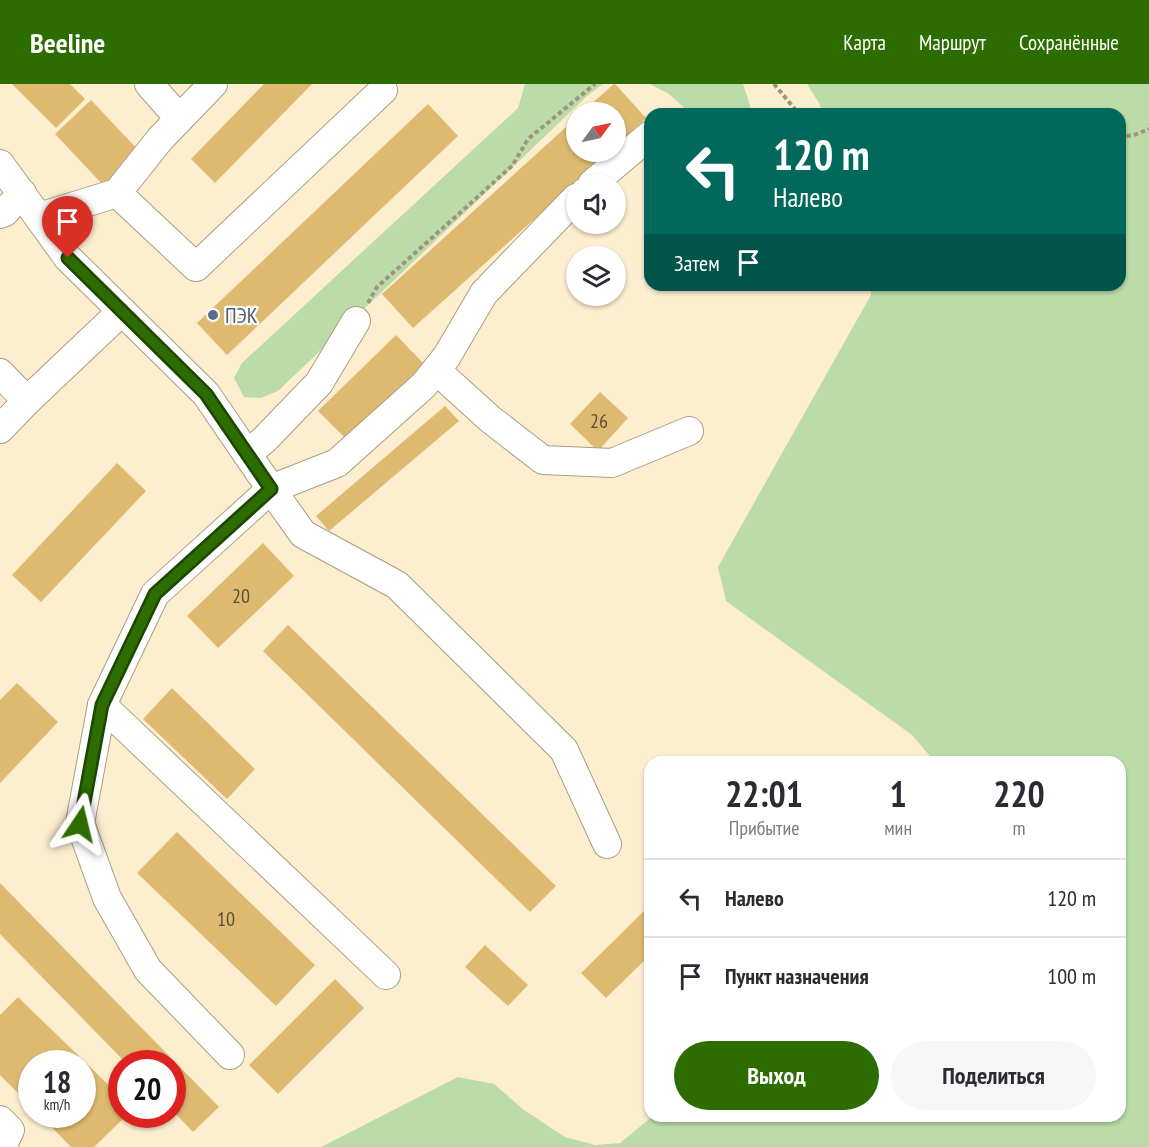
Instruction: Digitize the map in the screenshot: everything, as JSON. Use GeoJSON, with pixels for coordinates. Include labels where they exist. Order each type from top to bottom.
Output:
{"type":"FeatureCollection","features":[{"type":"Feature","properties":{"kind":"lane"},"geometry":{"type":"LineString","coordinates":[[149,84],[179,118]]}},
{"type":"Feature","properties":{"kind":"lane"},"geometry":{"type":"LineString","coordinates":[[39,217],[117,193],[160,139],[213,84]]}},
{"type":"Feature","properties":{"kind":"lane"},"geometry":{"type":"LineString","coordinates":[[117,193],[196,267],[383,90]]}},
{"type":"Feature","properties":{"kind":"lane"},"geometry":{"type":"LineString","coordinates":[[604,174],[644,140]]}},
{"type":"Feature","properties":{"kind":"lane"},"geometry":{"type":"LineString","coordinates":[[0,164],[68,258],[206,394],[303,534],[397,585],[564,750],[607,844]]}},
{"type":"Feature","properties":{"kind":"lane"},"geometry":{"type":"LineString","coordinates":[[0,214],[5,213],[22,193]]}},
{"type":"Feature","properties":{"kind":"lane"},"geometry":{"type":"LineString","coordinates":[[230,1055],[148,970],[107,898],[80,824],[102,705],[155,594],[271,489],[336,463],[424,385],[447,356],[484,293],[566,208]]}},
{"type":"Feature","properties":{"kind":"lane"},"geometry":{"type":"LineString","coordinates":[[0,429],[122,311]]}},
{"type":"Feature","properties":{"kind":"lane"},"geometry":{"type":"LineString","coordinates":[[247,454],[264,440],[320,383],[356,321]]}},
{"type":"Feature","properties":{"kind":"lane"},"geometry":{"type":"LineString","coordinates":[[436,370],[490,419],[543,460],[612,464],[689,431]]}},
{"type":"Feature","properties":{"kind":"lane"},"geometry":{"type":"LineString","coordinates":[[0,374],[27,401]]}},
{"type":"Feature","properties":{"kind":"lane"},"geometry":{"type":"LineString","coordinates":[[102,705],[386,975]]}},
{"type":"Feature","properties":{"kind":"lane"},"geometry":{"type":"LineString","coordinates":[[0,1120],[10,1130],[2,1147]]}},
{"type":"Feature","properties":{"kind":"path"},"geometry":{"type":"LineString","coordinates":[[356,321],[377,288],[512,166],[528,139],[595,84]]}},
{"type":"Feature","properties":{"kind":"path"},"geometry":{"type":"LineString","coordinates":[[774,84],[794,108]]}},
{"type":"Feature","properties":{"kind":"path"},"geometry":{"type":"LineString","coordinates":[[1126,136],[1149,129]]}},
{"type":"Feature","properties":{"kind":"green space"},"geometry":{"type":"Polygon","coordinates":[[[525,84],[603,84],[581,102],[566,102],[566,116],[278,391],[261,398],[244,397],[234,378],[242,363],[518,108],[525,84]]]}},
{"type":"Feature","properties":{"kind":"green space"},"geometry":{"type":"Polygon","coordinates":[[[650,84],[743,84],[750,108],[684,108],[669,94],[650,84]]]}},
{"type":"Feature","properties":{"kind":"green space"},"geometry":{"type":"Polygon","coordinates":[[[807,84],[1149,84],[1149,1147],[321,1147],[458,1077],[494,1084],[524,1110],[565,1137],[595,1145],[620,1143],[646,1122],[1126,1122],[1126,756],[930,756],[912,735],[726,601],[718,567],[871,295],[871,291],[1126,291],[1126,108],[821,108],[807,84]]]}},
{"type":"Feature","properties":{"kind":"building"},"geometry":{"type":"Polygon","coordinates":[[[12,84],[70,84],[85,99],[56,128],[12,84]]]}},
{"type":"Feature","properties":{"kind":"building"},"geometry":{"type":"Polygon","coordinates":[[[264,84],[312,84],[215,183],[191,159],[264,84]]]}},
{"type":"Feature","properties":{"kind":"building"},"geometry":{"type":"Polygon","coordinates":[[[615,84],[644,116],[644,120],[626,136],[626,102],[593,102],[615,84]]]}},
{"type":"Feature","properties":{"kind":"building"},"geometry":{"type":"Polygon","coordinates":[[[91,100],[140,152],[104,186],[55,134],[91,100]]]}},
{"type":"Feature","properties":{"kind":"building"},"geometry":{"type":"Polygon","coordinates":[[[428,104],[458,136],[227,355],[197,323],[428,104]]]}},
{"type":"Feature","properties":{"kind":"building"},"geometry":{"type":"Polygon","coordinates":[[[566,127],[566,162],[598,162],[584,174],[566,174],[566,191],[413,328],[382,294],[566,127]]]}},
{"type":"Feature","properties":{"kind":"building"},"geometry":{"type":"Polygon","coordinates":[[[396,335],[424,364],[346,439],[318,411],[396,335]]]}},
{"type":"Feature","properties":{"kind":"building"},"geometry":{"type":"Polygon","coordinates":[[[600,392],[628,418],[598,451],[570,424],[600,392]]]}},
{"type":"Feature","properties":{"kind":"building"},"geometry":{"type":"Polygon","coordinates":[[[445,406],[459,421],[329,531],[316,516],[445,406]]]}},
{"type":"Feature","properties":{"kind":"building"},"geometry":{"type":"Polygon","coordinates":[[[117,463],[146,491],[41,602],[12,575],[117,463]]]}},
{"type":"Feature","properties":{"kind":"building"},"geometry":{"type":"Polygon","coordinates":[[[263,543],[294,576],[218,648],[187,616],[263,543]]]}},
{"type":"Feature","properties":{"kind":"building"},"geometry":{"type":"Polygon","coordinates":[[[288,625],[556,886],[530,912],[263,651],[288,625]]]}},
{"type":"Feature","properties":{"kind":"building"},"geometry":{"type":"Polygon","coordinates":[[[17,683],[58,722],[0,783],[0,700],[17,683]]]}},
{"type":"Feature","properties":{"kind":"building"},"geometry":{"type":"Polygon","coordinates":[[[172,688],[255,769],[227,799],[143,719],[172,688]]]}},
{"type":"Feature","properties":{"kind":"building"},"geometry":{"type":"Polygon","coordinates":[[[177,832],[315,965],[276,1006],[137,873],[177,832]]]}},
{"type":"Feature","properties":{"kind":"building"},"geometry":{"type":"Polygon","coordinates":[[[0,883],[163,1050],[113,1050],[0,934],[0,883]]]}},
{"type":"Feature","properties":{"kind":"building"},"geometry":{"type":"Polygon","coordinates":[[[644,911],[644,961],[606,998],[581,973],[644,911]]]}},
{"type":"Feature","properties":{"kind":"building"},"geometry":{"type":"Polygon","coordinates":[[[485,945],[528,985],[508,1006],[465,967],[485,945]]]}},
{"type":"Feature","properties":{"kind":"building"},"geometry":{"type":"Polygon","coordinates":[[[335,979],[364,1008],[278,1094],[249,1065],[335,979]]]}},
{"type":"Feature","properties":{"kind":"building"},"geometry":{"type":"Polygon","coordinates":[[[18,997],[73,1050],[18,1050],[18,1093],[0,1075],[0,1015],[18,997]]]}},
{"type":"Feature","properties":{"kind":"building"},"geometry":{"type":"Polygon","coordinates":[[[96,1073],[108,1084],[108,1128],[114,1128],[94,1147],[71,1147],[53,1128],[96,1128],[96,1073]]]}},
{"type":"Feature","properties":{"kind":"building"},"geometry":{"type":"Polygon","coordinates":[[[186,1073],[219,1107],[193,1132],[186,1125],[186,1073]]]}},
{"type":"Feature","properties":{"kind":"place","name":"ПЭК"},"geometry":{"type":"Point","coordinates":[213,315]}},
{"type":"Feature","properties":{"kind":"route"},"geometry":{"type":"LineString","coordinates":[[68,258],[206,394],[271,489],[155,594],[102,705],[80,824]]}}]}
